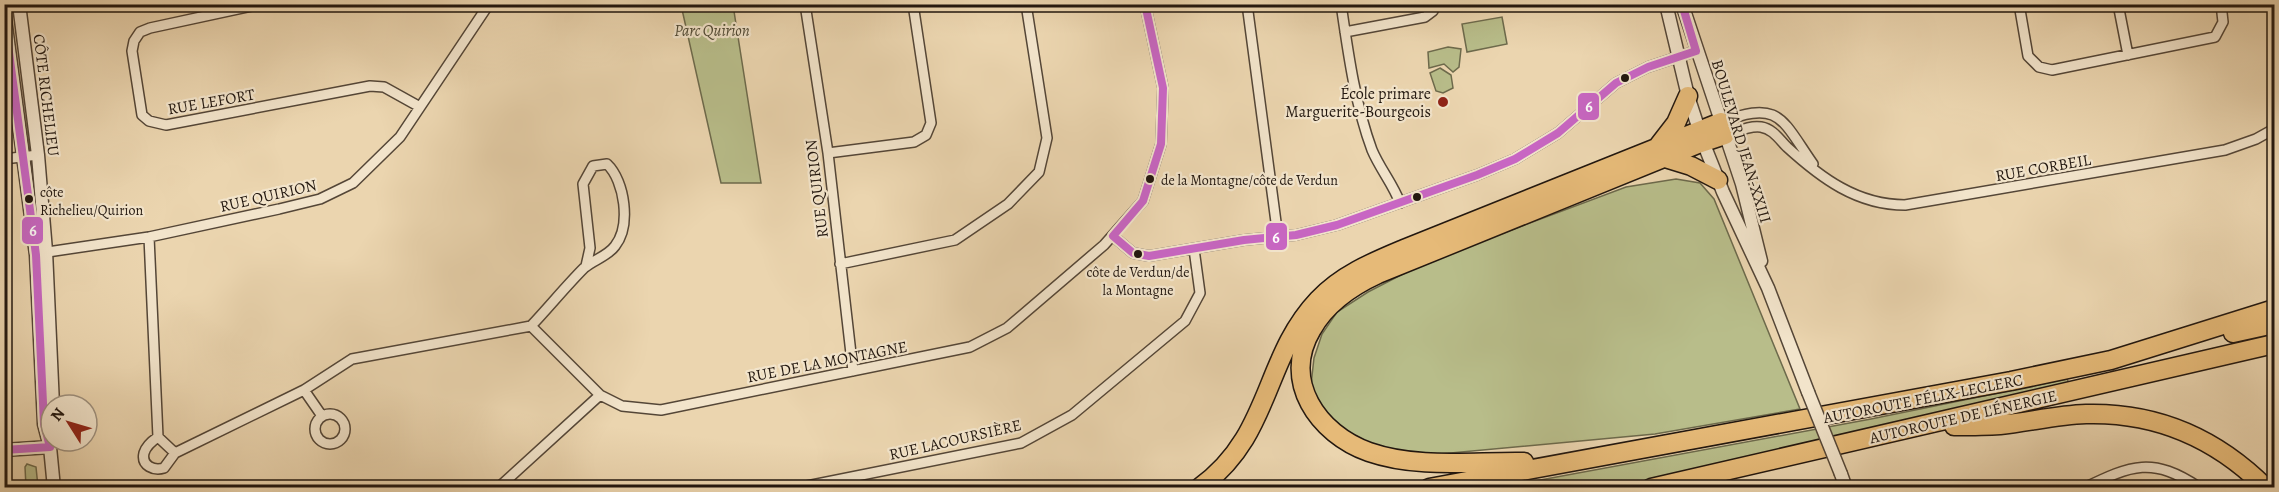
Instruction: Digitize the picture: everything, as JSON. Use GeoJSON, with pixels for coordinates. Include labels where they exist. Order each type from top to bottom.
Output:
{"type":"FeatureCollection","features":[{"type":"Feature","properties":{"kind":"highway"},"geometry":{"type":"LineString","coordinates":[[1198,488],[1219,471],[1241,446],[1258,416],[1296,329],[1318,300],[1341,280],[1358,269],[1404,249],[1662,152],[1689,96]]}},
{"type":"Feature","properties":{"kind":"highway"},"geometry":{"type":"LineString","coordinates":[[1565,463],[1412,461],[1359,448],[1329,429],[1310,405],[1302,379],[1302,360],[1305,344],[1313,326],[1347,292],[1370,278],[1662,152],[1723,129]]}},
{"type":"Feature","properties":{"kind":"highway"},"geometry":{"type":"LineString","coordinates":[[1662,152],[1718,180]]}},
{"type":"Feature","properties":{"kind":"highway","name":"AUTOROUTE FÉLIX-LECLERC"},"geometry":{"type":"LineString","coordinates":[[1565,463],[1939,395],[2111,360],[2274,309]]}},
{"type":"Feature","properties":{"kind":"highway"},"geometry":{"type":"LineString","coordinates":[[2111,360],[2274,324]]}},
{"type":"Feature","properties":{"kind":"highway","name":"AUTOROUTE DE L'ÉNERGIE"},"geometry":{"type":"LineString","coordinates":[[1651,488],[2274,344]]}},
{"type":"Feature","properties":{"kind":"highway","name":"AUTOROUTE FÉLIX-LECLERC"},"geometry":{"type":"LineString","coordinates":[[1914,427],[1999,425],[2086,414],[2139,417],[2171,426],[2205,440],[2236,461],[2266,488]]}},
{"type":"Feature","properties":{"kind":"highway"},"geometry":{"type":"LineString","coordinates":[[1429,488],[1565,463]]}},
{"type":"Feature","properties":{"kind":"street","name":"CÔTE RICHELIEU"},"geometry":{"type":"LineString","coordinates":[[19,4],[38,155],[43,393]]}},
{"type":"Feature","properties":{"kind":"street","name":"RUE LEFORT"},"geometry":{"type":"LineString","coordinates":[[261,4],[165,23],[140,32],[134,41],[132,51],[142,115],[148,121],[166,125],[370,86],[384,87],[420,107]]}},
{"type":"Feature","properties":{"kind":"street","name":"RUE QUIRION"},"geometry":{"type":"LineString","coordinates":[[41,253],[149,237],[320,200],[353,183],[400,137],[489,4]]}},
{"type":"Feature","properties":{"kind":"street","name":"RUE QUIRION"},"geometry":{"type":"LineString","coordinates":[[805,4],[828,153],[853,371]]}},
{"type":"Feature","properties":{"kind":"street"},"geometry":{"type":"LineString","coordinates":[[828,153],[914,142],[926,135],[932,123],[913,4]]}},
{"type":"Feature","properties":{"kind":"street"},"geometry":{"type":"LineString","coordinates":[[840,264],[956,240],[1008,204],[1038,172],[1047,138],[1026,4]]}},
{"type":"Feature","properties":{"kind":"street","name":"RUE DE LA MONTAGNE"},"geometry":{"type":"LineString","coordinates":[[531,326],[600,395],[622,406],[660,410],[970,347],[998,333],[1016,321],[1113,236],[1143,201],[1161,144],[1163,88],[1145,4]]}},
{"type":"Feature","properties":{"kind":"street"},"geometry":{"type":"LineString","coordinates":[[1247,4],[1278,237]]}},
{"type":"Feature","properties":{"kind":"street"},"geometry":{"type":"LineString","coordinates":[[1341,4],[1353,78],[1370,142],[1377,161],[1394,188],[1400,203]]}},
{"type":"Feature","properties":{"kind":"street"},"geometry":{"type":"LineString","coordinates":[[1345,32],[1417,20],[1433,11],[1436,4]]}},
{"type":"Feature","properties":{"kind":"street","name":"BOULEVARD JEAN-XXIII"},"geometry":{"type":"LineString","coordinates":[[1666,4],[1678,57],[1701,136],[1718,180],[1768,288],[1846,488]]}},
{"type":"Feature","properties":{"kind":"street","name":"BOULEVARD JEAN-XXIII"},"geometry":{"type":"LineString","coordinates":[[1682,4],[1742,184],[1768,288]]}},
{"type":"Feature","properties":{"kind":"street"},"geometry":{"type":"LineString","coordinates":[[2019,4],[2028,56],[2039,68],[2052,70],[2215,37],[2223,22],[2221,4]]}},
{"type":"Feature","properties":{"kind":"street"},"geometry":{"type":"LineString","coordinates":[[2118,4],[2128,55]]}},
{"type":"Feature","properties":{"kind":"street","name":"CÔTE RICHELIEU"},"geometry":{"type":"LineString","coordinates":[[4,11],[23,158],[41,253],[51,393]]}},
{"type":"Feature","properties":{"kind":"street"},"geometry":{"type":"LineString","coordinates":[[1113,236],[1133,253],[1141,256],[1319,230],[1477,175],[1521,156],[1558,133],[1619,81],[1648,67],[1696,51]]}},
{"type":"Feature","properties":{"kind":"street","name":"RUE CORBEIL"},"geometry":{"type":"LineString","coordinates":[[1723,129],[1750,112],[1773,114],[1787,127],[1819,173]]}},
{"type":"Feature","properties":{"kind":"street","name":"RUE CORBEIL"},"geometry":{"type":"LineString","coordinates":[[1723,129],[1754,127],[1768,129],[1842,190],[1861,198],[1887,204],[1916,204],[2225,150],[2256,139],[2274,129]]}},
{"type":"Feature","properties":{"kind":"street"},"geometry":{"type":"LineString","coordinates":[[4,159],[38,155]]}},
{"type":"Feature","properties":{"kind":"street"},"geometry":{"type":"LineString","coordinates":[[149,237],[158,437],[144,453],[147,466],[155,470],[164,468],[175,453],[304,390],[352,359],[531,326],[586,266],[615,247],[624,227],[622,198],[616,172],[607,164],[593,165],[583,184],[591,248],[586,266]]}},
{"type":"Feature","properties":{"kind":"street","name":"RUE LACOURSIÈRE"},"geometry":{"type":"LineString","coordinates":[[797,488],[1021,443],[1072,415],[1185,321],[1200,293],[1194,249]]}},
{"type":"Feature","properties":{"kind":"street"},"geometry":{"type":"LineString","coordinates":[[304,390],[322,416]]}},
{"type":"Feature","properties":{"kind":"street"},"geometry":{"type":"LineString","coordinates":[[502,486],[600,395]]}},
{"type":"Feature","properties":{"kind":"street"},"geometry":{"type":"LineString","coordinates":[[158,437],[175,453]]}},
{"type":"Feature","properties":{"kind":"street"},"geometry":{"type":"LineString","coordinates":[[4,450],[39,445]]}},
{"type":"Feature","properties":{"kind":"street","name":"CÔTE RICHELIEU"},"geometry":{"type":"LineString","coordinates":[[51,453],[54,488]]}},
{"type":"Feature","properties":{"kind":"street"},"geometry":{"type":"LineString","coordinates":[[2084,488],[2122,471],[2145,466],[2167,470],[2200,488]]}},
{"type":"Feature","properties":{"kind":"green space","name":"Parc Quirion"},"geometry":{"type":"Polygon","coordinates":[[[681,5],[733,5],[761,183],[721,183],[681,5]]]}},
{"type":"Feature","properties":{"kind":"green space"},"geometry":{"type":"Polygon","coordinates":[[[1502,17],[1507,44],[1467,52],[1462,24],[1502,17]]]}},
{"type":"Feature","properties":{"kind":"green space"},"geometry":{"type":"Polygon","coordinates":[[[1448,47],[1461,49],[1459,67],[1453,72],[1444,64],[1429,68],[1428,52],[1448,47]]]}},
{"type":"Feature","properties":{"kind":"green space"},"geometry":{"type":"Polygon","coordinates":[[[1440,68],[1451,75],[1453,88],[1443,93],[1436,91],[1430,73],[1440,68]]]}},
{"type":"Feature","properties":{"kind":"green space"},"geometry":{"type":"Polygon","coordinates":[[[1676,179],[1700,183],[1714,199],[1800,409],[1655,434],[1429,455],[1376,447],[1349,435],[1326,415],[1311,385],[1314,358],[1322,334],[1337,312],[1368,292],[1426,262],[1626,187],[1676,179]]]}},
{"type":"Feature","properties":{"kind":"green space"},"geometry":{"type":"Polygon","coordinates":[[[2067,379],[2070,385],[1617,487],[1497,488],[1871,419],[2067,379]]]}},
{"type":"Feature","properties":{"kind":"green space"},"geometry":{"type":"Polygon","coordinates":[[[27,464],[36,467],[38,487],[26,487],[25,467],[27,464]]]}},
{"type":"Feature","properties":{"kind":"transit line","name":"6"},"geometry":{"type":"LineString","coordinates":[[1113,236],[1143,201],[1161,144],[1163,88],[1145,4]]}},
{"type":"Feature","properties":{"kind":"transit line","name":"6"},"geometry":{"type":"LineString","coordinates":[[1113,236],[1133,253],[1149,256],[1244,240],[1296,235],[1337,225],[1477,175],[1515,159],[1558,133],[1616,83],[1648,67],[1696,51],[1682,4]]}},
{"type":"Feature","properties":{"kind":"transit line","name":"6"},"geometry":{"type":"LineString","coordinates":[[4,15],[36,255],[43,393]]}},
{"type":"Feature","properties":{"kind":"transit line","name":"6"},"geometry":{"type":"LineString","coordinates":[[4,450],[39,448]]}},
{"type":"Feature","properties":{"kind":"place","name":"École primare Marguerite-Bourgeois"},"geometry":{"type":"Point","coordinates":[1443,102]}},
{"type":"Feature","properties":{"kind":"place","name":"de la Montagne/côte de Verdun"},"geometry":{"type":"Point","coordinates":[1150,179]}},
{"type":"Feature","properties":{"kind":"place","name":"côte Richelieu/Quirion"},"geometry":{"type":"Point","coordinates":[29,199]}},
{"type":"Feature","properties":{"kind":"place","name":"côte de Verdun/de la Montagne"},"geometry":{"type":"Point","coordinates":[1138,254]}}]}
